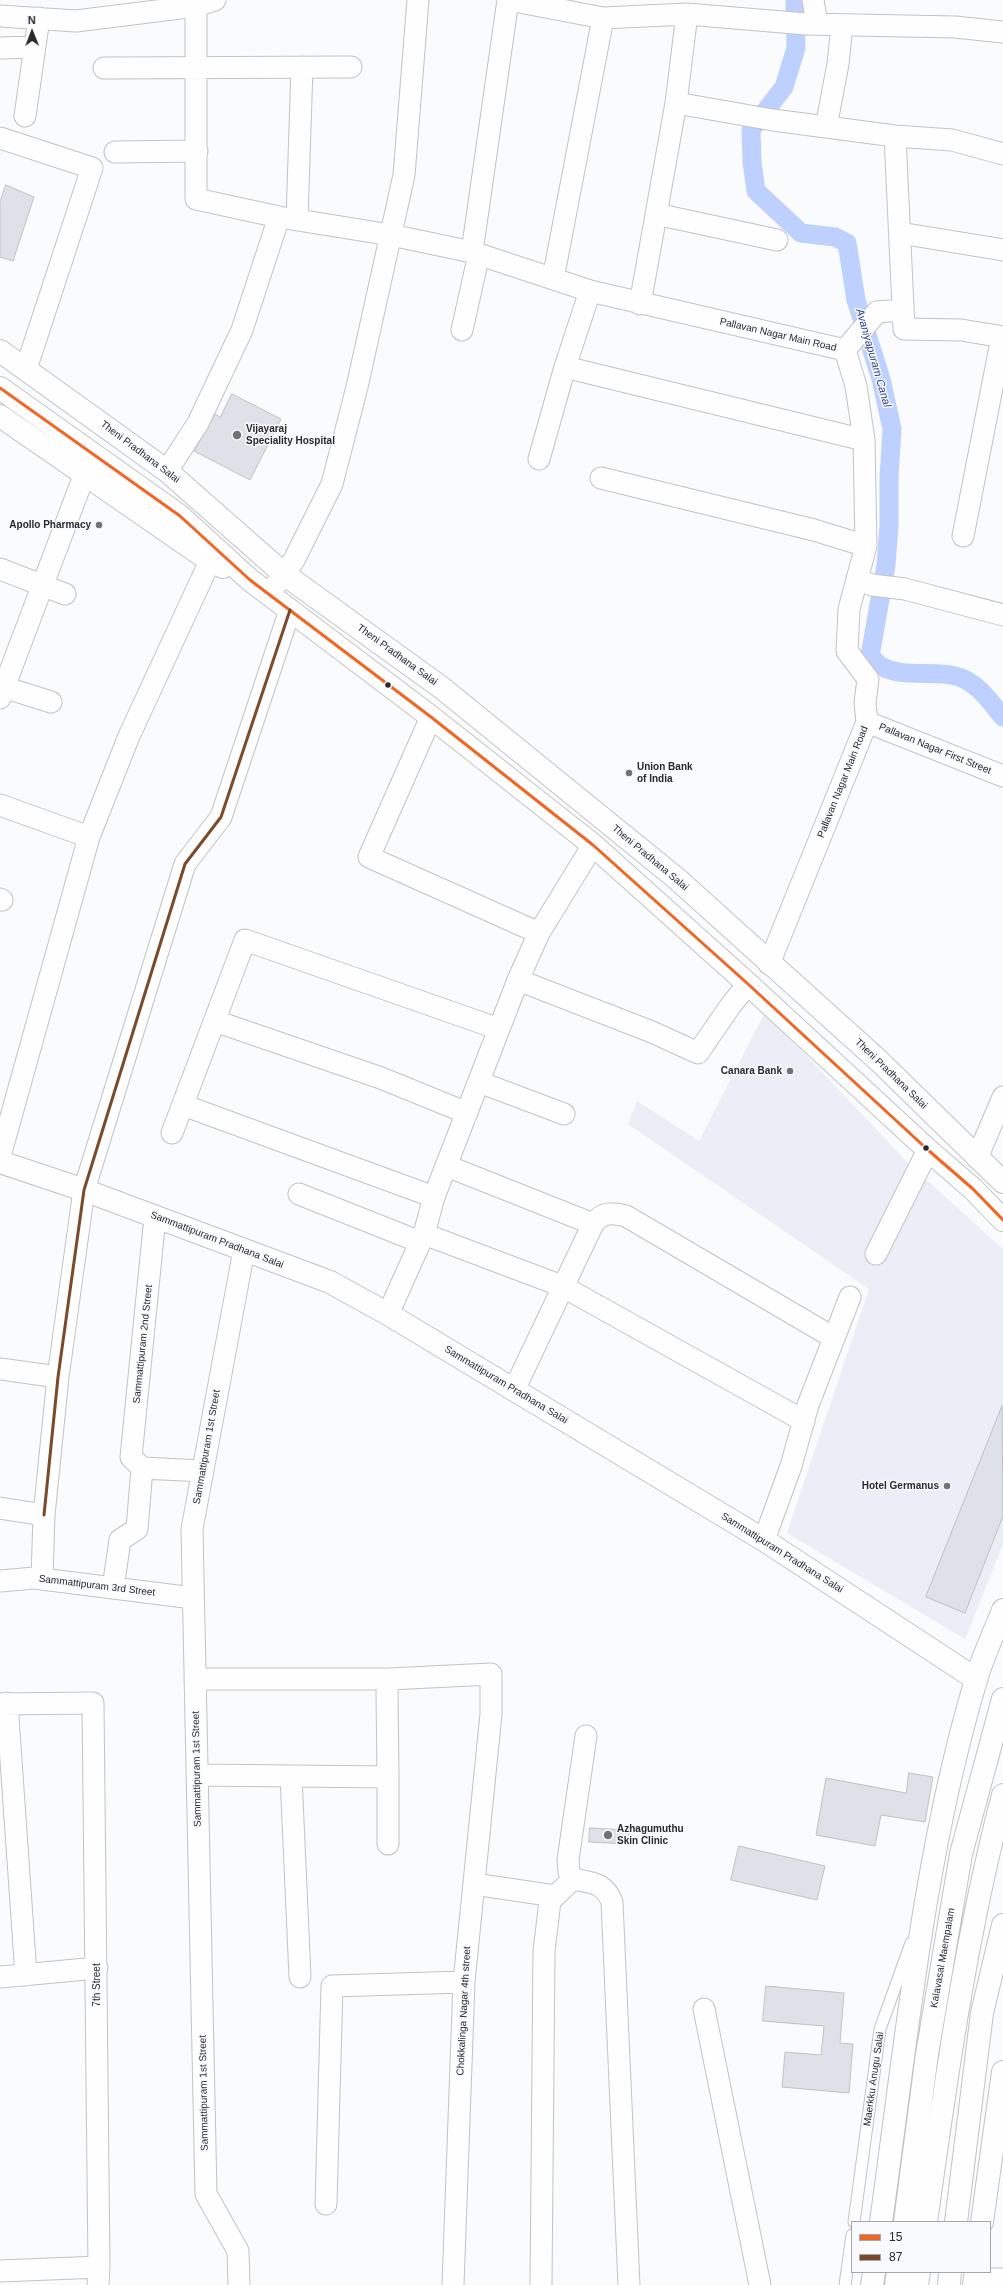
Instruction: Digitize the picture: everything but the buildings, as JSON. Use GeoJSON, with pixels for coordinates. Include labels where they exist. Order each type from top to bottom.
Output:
{"type":"FeatureCollection","features":[{"type":"Feature","properties":{"kind":"main road","name":"Theni Pradhana Salai"},"geometry":{"type":"LineString","coordinates":[[0,351],[167,471],[278,569],[442,688],[676,878],[769,964],[879,1061],[1003,1182]]}},
{"type":"Feature","properties":{"kind":"main road"},"geometry":{"type":"LineString","coordinates":[[0,388],[180,516],[250,580],[430,717],[593,844],[928,1150],[974,1189],[1003,1220]]}},
{"type":"Feature","properties":{"kind":"main road"},"geometry":{"type":"LineString","coordinates":[[0,416],[210,561],[250,580]]}},
{"type":"Feature","properties":{"kind":"main road","name":"Theni Pradhana Salai"},"geometry":{"type":"LineString","coordinates":[[180,516],[278,569]]}},
{"type":"Feature","properties":{"kind":"main road","name":"Sammattipuram Pradhana Salai"},"geometry":{"type":"LineString","coordinates":[[0,1162],[84,1190],[330,1282],[388,1314],[764,1540],[976,1679]]}},
{"type":"Feature","properties":{"kind":"main road"},"geometry":{"type":"LineString","coordinates":[[881,2221],[928,1895],[948,1788],[976,1679],[1003,1610]]}},
{"type":"Feature","properties":{"kind":"main road","name":"Kalavasal Maempalam"},"geometry":{"type":"LineString","coordinates":[[904,2221],[927,2054],[962,1854],[1003,1699]]}},
{"type":"Feature","properties":{"kind":"main road"},"geometry":{"type":"LineString","coordinates":[[926,2221],[950,2054],[985,1862],[1003,1795]]}},
{"type":"Feature","properties":{"kind":"main road"},"geometry":{"type":"LineString","coordinates":[[956,2221],[982,2013],[1003,1926]]}},
{"type":"Feature","properties":{"kind":"main road"},"geometry":{"type":"LineString","coordinates":[[982,2221],[1003,2072]]}},
{"type":"Feature","properties":{"kind":"main road"},"geometry":{"type":"LineString","coordinates":[[872,2285],[874,2273]]}},
{"type":"Feature","properties":{"kind":"main road"},"geometry":{"type":"LineString","coordinates":[[896,2285],[898,2273]]}},
{"type":"Feature","properties":{"kind":"main road"},"geometry":{"type":"LineString","coordinates":[[917,2285],[919,2273]]}},
{"type":"Feature","properties":{"kind":"main road"},"geometry":{"type":"LineString","coordinates":[[949,2285],[950,2273]]}},
{"type":"Feature","properties":{"kind":"street"},"geometry":{"type":"LineString","coordinates":[[270,594],[278,569],[294,560],[332,484],[357,387],[404,175],[418,0]]}},
{"type":"Feature","properties":{"kind":"street"},"geometry":{"type":"LineString","coordinates":[[462,330],[476,253],[508,0],[604,18],[687,14],[812,24],[955,27],[1003,32]]}},
{"type":"Feature","properties":{"kind":"street"},"geometry":{"type":"LineString","coordinates":[[812,0],[812,24]]}},
{"type":"Feature","properties":{"kind":"street"},"geometry":{"type":"LineString","coordinates":[[0,16],[76,21],[205,3],[197,66],[197,151],[115,152]]}},
{"type":"Feature","properties":{"kind":"street"},"geometry":{"type":"LineString","coordinates":[[640,304],[676,103],[687,14]]}},
{"type":"Feature","properties":{"kind":"street"},"geometry":{"type":"LineString","coordinates":[[25,116],[39,18]]}},
{"type":"Feature","properties":{"kind":"street"},"geometry":{"type":"LineString","coordinates":[[553,279],[604,18]]}},
{"type":"Feature","properties":{"kind":"street"},"geometry":{"type":"LineString","coordinates":[[826,127],[838,64],[842,25]]}},
{"type":"Feature","properties":{"kind":"street"},"geometry":{"type":"LineString","coordinates":[[0,48],[34,47]]}},
{"type":"Feature","properties":{"kind":"street"},"geometry":{"type":"LineString","coordinates":[[104,68],[197,66],[351,67]]}},
{"type":"Feature","properties":{"kind":"street"},"geometry":{"type":"LineString","coordinates":[[167,471],[198,423],[242,330],[288,218],[302,67]]}},
{"type":"Feature","properties":{"kind":"street"},"geometry":{"type":"LineString","coordinates":[[676,103],[773,120],[895,136],[952,140],[1003,154]]}},
{"type":"Feature","properties":{"kind":"street"},"geometry":{"type":"LineString","coordinates":[[895,136],[904,329],[960,330],[1002,337],[963,536]]}},
{"type":"Feature","properties":{"kind":"street"},"geometry":{"type":"LineString","coordinates":[[0,138],[92,168],[26,369]]}},
{"type":"Feature","properties":{"kind":"street","name":"Pallavan Nagar Main Road"},"geometry":{"type":"LineString","coordinates":[[197,151],[196,199],[288,218],[391,235],[476,253],[590,291],[640,304],[848,345],[864,440],[866,546],[865,582],[849,609],[847,651],[868,679],[865,703],[867,722],[769,964]]}},
{"type":"Feature","properties":{"kind":"street"},"geometry":{"type":"LineString","coordinates":[[656,214],[777,240]]}},
{"type":"Feature","properties":{"kind":"street"},"geometry":{"type":"LineString","coordinates":[[900,233],[1003,250]]}},
{"type":"Feature","properties":{"kind":"street"},"geometry":{"type":"LineString","coordinates":[[539,459],[565,368],[590,291]]}},
{"type":"Feature","properties":{"kind":"street"},"geometry":{"type":"LineString","coordinates":[[848,345],[877,312],[903,310]]}},
{"type":"Feature","properties":{"kind":"street"},"geometry":{"type":"LineString","coordinates":[[565,368],[864,440]]}},
{"type":"Feature","properties":{"kind":"street"},"geometry":{"type":"LineString","coordinates":[[51,702],[1,691],[85,474]]}},
{"type":"Feature","properties":{"kind":"street"},"geometry":{"type":"LineString","coordinates":[[601,478],[814,530],[866,546]]}},
{"type":"Feature","properties":{"kind":"street"},"geometry":{"type":"LineString","coordinates":[[0,1156],[90,837],[129,736],[210,561]]}},
{"type":"Feature","properties":{"kind":"street"},"geometry":{"type":"LineString","coordinates":[[0,569],[65,594]]}},
{"type":"Feature","properties":{"kind":"street"},"geometry":{"type":"LineString","coordinates":[[865,582],[905,589],[1003,615]]}},
{"type":"Feature","properties":{"kind":"street"},"geometry":{"type":"LineString","coordinates":[[42,1579],[44,1515],[58,1377],[84,1190],[185,864],[221,817],[290,610]]}},
{"type":"Feature","properties":{"kind":"street"},"geometry":{"type":"LineString","coordinates":[[430,717],[369,857],[539,932]]}},
{"type":"Feature","properties":{"kind":"street","name":"Pallavan Nagar First Street"},"geometry":{"type":"LineString","coordinates":[[867,722],[1003,776]]}},
{"type":"Feature","properties":{"kind":"street"},"geometry":{"type":"LineString","coordinates":[[0,805],[90,837]]}},
{"type":"Feature","properties":{"kind":"street"},"geometry":{"type":"LineString","coordinates":[[388,1314],[422,1238],[434,1197],[518,980],[539,932],[593,844]]}},
{"type":"Feature","properties":{"kind":"street"},"geometry":{"type":"LineString","coordinates":[[172,1133],[245,940],[499,1029]]}},
{"type":"Feature","properties":{"kind":"street"},"geometry":{"type":"LineString","coordinates":[[518,980],[652,1032],[698,1053],[731,1005],[748,984]]}},
{"type":"Feature","properties":{"kind":"street"},"geometry":{"type":"LineString","coordinates":[[214,1021],[381,1078],[467,1113]]}},
{"type":"Feature","properties":{"kind":"street"},"geometry":{"type":"LineString","coordinates":[[479,1082],[564,1114]]}},
{"type":"Feature","properties":{"kind":"street"},"geometry":{"type":"LineString","coordinates":[[977,1158],[1003,1097]]}},
{"type":"Feature","properties":{"kind":"street"},"geometry":{"type":"LineString","coordinates":[[183,1105],[434,1197]]}},
{"type":"Feature","properties":{"kind":"street"},"geometry":{"type":"LineString","coordinates":[[876,1254],[928,1150]]}},
{"type":"Feature","properties":{"kind":"street"},"geometry":{"type":"LineString","coordinates":[[447,1166],[593,1224]]}},
{"type":"Feature","properties":{"kind":"street"},"geometry":{"type":"LineString","coordinates":[[299,1194],[562,1286],[804,1421]]}},
{"type":"Feature","properties":{"kind":"street"},"geometry":{"type":"LineString","coordinates":[[514,1390],[562,1286],[593,1224],[599,1216],[610,1213],[626,1216],[834,1338]]}},
{"type":"Feature","properties":{"kind":"street","name":"Sammattipuram 2nd Street"},"geometry":{"type":"LineString","coordinates":[[142,1468],[132,1457],[155,1216]]}},
{"type":"Feature","properties":{"kind":"street","name":"Sammattipuram 1st Street"},"geometry":{"type":"LineString","coordinates":[[239,2285],[238,2251],[206,2194],[192,1529],[244,1250]]}},
{"type":"Feature","properties":{"kind":"street"},"geometry":{"type":"LineString","coordinates":[[764,1540],[791,1466],[804,1421],[850,1297]]}},
{"type":"Feature","properties":{"kind":"street"},"geometry":{"type":"LineString","coordinates":[[0,1369],[58,1377]]}},
{"type":"Feature","properties":{"kind":"street"},"geometry":{"type":"LineString","coordinates":[[113,1588],[120,1540],[136,1529],[142,1468],[203,1471]]}},
{"type":"Feature","properties":{"kind":"street"},"geometry":{"type":"LineString","coordinates":[[0,1508],[44,1515]]}},
{"type":"Feature","properties":{"kind":"street","name":"Sammattipuram 3rd Street"},"geometry":{"type":"LineString","coordinates":[[0,1581],[42,1579],[193,1598]]}},
{"type":"Feature","properties":{"kind":"street","name":"Chokkalinga Nagar 4th street"},"geometry":{"type":"LineString","coordinates":[[389,1679],[491,1674],[491,1714],[464,1982],[453,2285]]}},
{"type":"Feature","properties":{"kind":"street"},"geometry":{"type":"LineString","coordinates":[[195,1679],[389,1679],[387,1693],[388,1844]]}},
{"type":"Feature","properties":{"kind":"street","name":"7th Street"},"geometry":{"type":"LineString","coordinates":[[3,1704],[93,1702],[97,1968],[98,2276]]}},
{"type":"Feature","properties":{"kind":"street"},"geometry":{"type":"LineString","coordinates":[[3,1704],[26,1975]]}},
{"type":"Feature","properties":{"kind":"street"},"geometry":{"type":"LineString","coordinates":[[586,1736],[568,1860],[569,1872],[573,1879],[596,1884],[608,1891],[612,1902],[629,2285]]}},
{"type":"Feature","properties":{"kind":"street"},"geometry":{"type":"LineString","coordinates":[[197,1775],[388,1777]]}},
{"type":"Feature","properties":{"kind":"street"},"geometry":{"type":"LineString","coordinates":[[291,1776],[300,1977]]}},
{"type":"Feature","properties":{"kind":"street"},"geometry":{"type":"LineString","coordinates":[[541,2285],[544,1951],[550,1901],[573,1879]]}},
{"type":"Feature","properties":{"kind":"street"},"geometry":{"type":"LineString","coordinates":[[474,1884],[555,1896]]}},
{"type":"Feature","properties":{"kind":"street"},"geometry":{"type":"LineString","coordinates":[[0,1977],[97,1968]]}},
{"type":"Feature","properties":{"kind":"street"},"geometry":{"type":"LineString","coordinates":[[326,2204],[332,1986],[464,1982]]}},
{"type":"Feature","properties":{"kind":"street"},"geometry":{"type":"LineString","coordinates":[[704,2009],[760,2285]]}},
{"type":"Feature","properties":{"kind":"street"},"geometry":{"type":"LineString","coordinates":[[0,2271],[98,2276]]}},
{"type":"Feature","properties":{"kind":"street"},"geometry":{"type":"LineString","coordinates":[[975,2279],[1003,2279]]}},
{"type":"Feature","properties":{"kind":"lane","name":"Maerkku Anugu Salai"},"geometry":{"type":"LineString","coordinates":[[854,2221],[880,2029],[928,1895]]}},
{"type":"Feature","properties":{"kind":"lane"},"geometry":{"type":"LineString","coordinates":[[845,2285],[851,2242]]}},
{"type":"Feature","properties":{"kind":"shaded area"},"geometry":{"type":"Polygon","coordinates":[[[765,1012],[909,1164],[1003,1249],[1003,1545],[965,1639],[787,1533],[869,1289],[628,1124],[637,1101],[699,1141],[765,1012]]]}},
{"type":"Feature","properties":{"kind":"waterway","name":"Avaniyapuram Canal"},"geometry":{"type":"LineString","coordinates":[[795,0],[796,48],[784,87],[751,130],[752,162],[756,191],[801,233],[835,237],[847,243],[856,300],[881,379],[892,429],[889,478],[889,526],[886,565],[870,656],[880,665],[891,670],[912,673],[946,674],[966,680],[981,692],[1003,717]]}},
{"type":"Feature","properties":{"kind":"transit line","name":"15"},"geometry":{"type":"LineString","coordinates":[[0,388],[180,516],[250,580],[431,717],[593,845],[748,984],[928,1150],[973,1189],[1003,1220]]}},
{"type":"Feature","properties":{"kind":"transit line","name":"87"},"geometry":{"type":"LineString","coordinates":[[44,1515],[58,1377],[84,1190],[185,864],[221,817],[290,610]]}},
{"type":"Feature","properties":{"kind":"place","name":"Vijayaraj Speciality Hospital"},"geometry":{"type":"Point","coordinates":[237,435]}},
{"type":"Feature","properties":{"kind":"place","name":"Apollo Pharmacy"},"geometry":{"type":"Point","coordinates":[99,525]}},
{"type":"Feature","properties":{"kind":"place","name":"Union Bank of India"},"geometry":{"type":"Point","coordinates":[629,773]}},
{"type":"Feature","properties":{"kind":"place","name":"Canara Bank"},"geometry":{"type":"Point","coordinates":[790,1071]}},
{"type":"Feature","properties":{"kind":"place","name":"Hotel Germanus"},"geometry":{"type":"Point","coordinates":[947,1486]}},
{"type":"Feature","properties":{"kind":"place","name":"Azhagumuthu Skin Clinic"},"geometry":{"type":"Point","coordinates":[608,1835]}}]}
